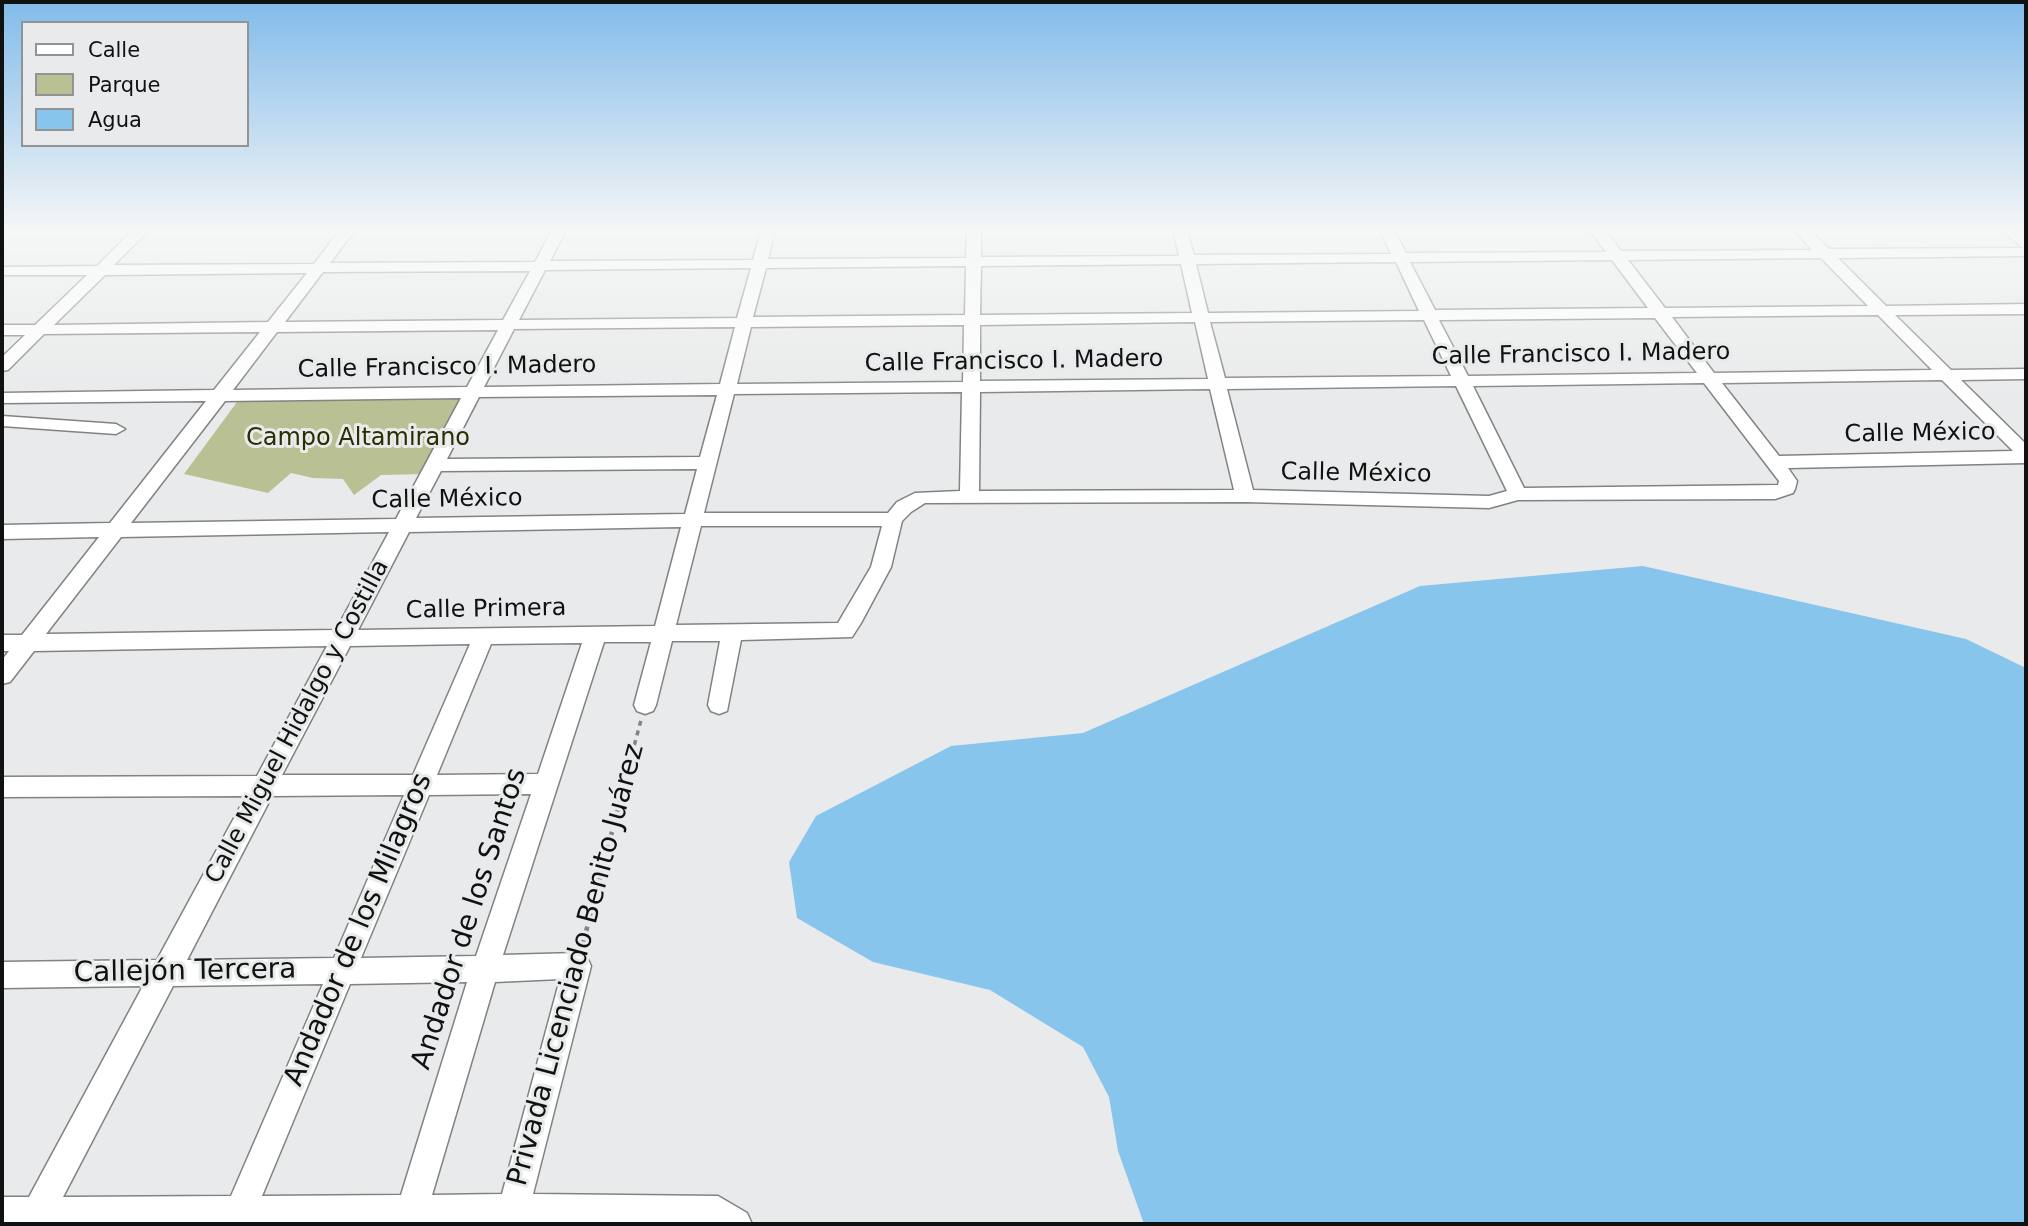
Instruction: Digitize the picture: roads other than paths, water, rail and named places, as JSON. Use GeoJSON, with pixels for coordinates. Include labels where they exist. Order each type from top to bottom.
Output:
{"type":"FeatureCollection","features":[{"type":"Feature","properties":{"kind":"street"},"geometry":{"type":"LineString","coordinates":[[2,366],[83,287]]}},
{"type":"Feature","properties":{"kind":"street"},"geometry":{"type":"LineString","coordinates":[[2,676],[304,287]]}},
{"type":"Feature","properties":{"kind":"street","name":"Calle Miguel Hidalgo y Costilla"},"geometry":{"type":"LineString","coordinates":[[35,1219],[529,287]]}},
{"type":"Feature","properties":{"kind":"street"},"geometry":{"type":"LineString","coordinates":[[645,705],[753,287]]}},
{"type":"Feature","properties":{"kind":"street"},"geometry":{"type":"LineString","coordinates":[[969,497],[974,287]]}},
{"type":"Feature","properties":{"kind":"street"},"geometry":{"type":"LineString","coordinates":[[1194,287],[1245,496]]}},
{"type":"Feature","properties":{"kind":"street"},"geometry":{"type":"LineString","coordinates":[[1415,287],[1518,494]]}},
{"type":"Feature","properties":{"kind":"street"},"geometry":{"type":"LineString","coordinates":[[1640,287],[1773,462]]}},
{"type":"Feature","properties":{"kind":"street"},"geometry":{"type":"LineString","coordinates":[[1858,287],[2026,455]]}},
{"type":"Feature","properties":{"kind":"street"},"geometry":{"type":"LineString","coordinates":[[2,330],[2026,309]]}},
{"type":"Feature","properties":{"kind":"street","name":"Calle Francisco I. Madero"},"geometry":{"type":"LineString","coordinates":[[2,398],[2026,374]]}},
{"type":"Feature","properties":{"kind":"street"},"geometry":{"type":"LineString","coordinates":[[2,421],[116,429]]}},
{"type":"Feature","properties":{"kind":"street","name":"Calle México"},"geometry":{"type":"LineString","coordinates":[[1773,462],[2026,455]]}},
{"type":"Feature","properties":{"kind":"street","name":"Calle México"},"geometry":{"type":"LineString","coordinates":[[2,532],[693,520],[893,520],[904,507],[922,497],[1245,496],[1489,502],[1518,494],[1775,493],[1786,489],[1788,481],[1773,462]]}},
{"type":"Feature","properties":{"kind":"street","name":"Calle México"},"geometry":{"type":"LineString","coordinates":[[434,465],[708,463]]}},
{"type":"Feature","properties":{"kind":"street","name":"Calle Primera"},"geometry":{"type":"LineString","coordinates":[[2,643],[844,631],[855,618],[881,567],[893,520]]}},
{"type":"Feature","properties":{"kind":"street"},"geometry":{"type":"LineString","coordinates":[[719,705],[732,633]]}},
{"type":"Feature","properties":{"kind":"street","name":"Andador de los Santos"},"geometry":{"type":"LineString","coordinates":[[409,1217],[485,969],[596,634]]}},
{"type":"Feature","properties":{"kind":"street","name":"Andador de los Milagros"},"geometry":{"type":"LineString","coordinates":[[238,1218],[484,636]]}},
{"type":"Feature","properties":{"kind":"street"},"geometry":{"type":"LineString","coordinates":[[2,787],[547,784]]}},
{"type":"Feature","properties":{"kind":"street","name":"Callejón Tercera"},"geometry":{"type":"LineString","coordinates":[[2,975],[577,966]]}},
{"type":"Feature","properties":{"kind":"street","name":"Privada Licenciado Benito Juárez"},"geometry":{"type":"LineString","coordinates":[[512,1217],[577,966]]}},
{"type":"Feature","properties":{"kind":"street"},"geometry":{"type":"LineString","coordinates":[[2,1213],[35,1219],[727,1218]]}},
{"type":"Feature","properties":{"kind":"water"},"geometry":{"type":"Polygon","coordinates":[[[1643,566],[1966,639],[2026,668],[2026,1224],[1144,1224],[1118,1151],[1109,1097],[1083,1047],[990,990],[873,962],[797,918],[789,862],[816,816],[951,746],[1083,733],[1420,586],[1643,566]]]}},
{"type":"Feature","properties":{"kind":"park label","name":"Campo Altamirano"},"geometry":{"type":"Point","coordinates":[358,439]}}]}
